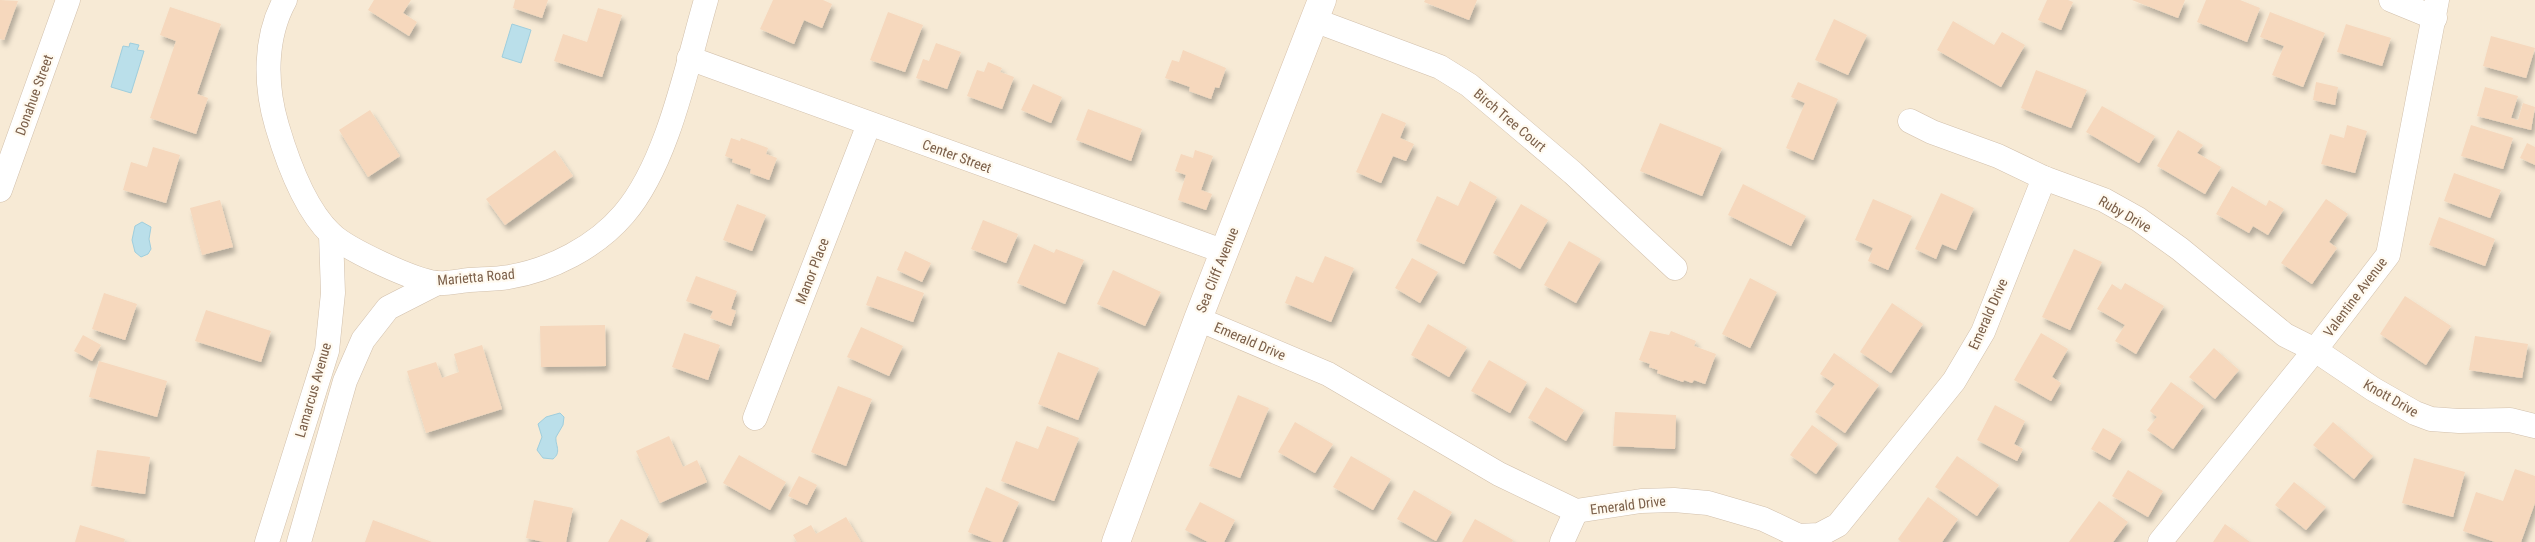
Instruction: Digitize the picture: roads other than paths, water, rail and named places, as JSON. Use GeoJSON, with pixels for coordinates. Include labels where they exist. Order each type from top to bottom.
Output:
{"type":"FeatureCollection","features":[{"type":"Feature","properties":{"kind":"street","name":"Donahue Street"},"geometry":{"type":"LineString","coordinates":[[0,190],[68,0]]}},
{"type":"Feature","properties":{"kind":"street"},"geometry":{"type":"LineString","coordinates":[[285,0],[272,39],[268,62],[272,109],[287,161],[312,209],[331,234]]}},
{"type":"Feature","properties":{"kind":"street","name":"Marietta Road"},"geometry":{"type":"LineString","coordinates":[[331,234],[381,264],[437,283],[509,277],[550,266],[589,244],[624,215],[648,179],[666,139],[706,0]]}},
{"type":"Feature","properties":{"kind":"street"},"geometry":{"type":"LineString","coordinates":[[2391,0],[2436,9]]}},
{"type":"Feature","properties":{"kind":"street","name":"Valentine Avenue"},"geometry":{"type":"LineString","coordinates":[[2160,542],[2316,350],[2388,255],[2436,9]]}},
{"type":"Feature","properties":{"kind":"street","name":"Sea Cliff Avenue"},"geometry":{"type":"LineString","coordinates":[[1118,541],[1198,319],[1318,10]]}},
{"type":"Feature","properties":{"kind":"street","name":"Birch Tree Court"},"geometry":{"type":"LineString","coordinates":[[1318,10],[1440,66],[1469,85],[1573,173],[1675,268]]}},
{"type":"Feature","properties":{"kind":"street","name":"Center Street"},"geometry":{"type":"LineString","coordinates":[[689,58],[1225,252]]}},
{"type":"Feature","properties":{"kind":"street","name":"Ruby Drive"},"geometry":{"type":"LineString","coordinates":[[1910,121],[1932,132],[1998,156],[2044,178],[2104,200],[2138,219],[2180,249],[2285,335],[2316,350]]}},
{"type":"Feature","properties":{"kind":"street","name":"Manor Place"},"geometry":{"type":"LineString","coordinates":[[755,418],[869,124]]}},
{"type":"Feature","properties":{"kind":"street","name":"Emerald Drive"},"geometry":{"type":"LineString","coordinates":[[1198,319],[1328,374],[1499,474],[1576,511],[1641,501],[1674,500],[1708,503],[1763,519],[1799,536],[1819,536],[1838,525],[1954,381],[1983,332],[2044,178]]}},
{"type":"Feature","properties":{"kind":"street","name":"Lamarcus Avenue"},"geometry":{"type":"LineString","coordinates":[[267,542],[327,351],[333,293],[331,234]]}},
{"type":"Feature","properties":{"kind":"street","name":"Lamarcus Avenue"},"geometry":{"type":"LineString","coordinates":[[299,542],[345,381],[363,340],[388,308],[437,283]]}},
{"type":"Feature","properties":{"kind":"street","name":"Knott Drive"},"geometry":{"type":"LineString","coordinates":[[2316,350],[2373,389],[2414,413],[2431,419],[2459,421],[2510,420],[2535,426]]}},
{"type":"Feature","properties":{"kind":"street"},"geometry":{"type":"LineString","coordinates":[[1562,542],[1576,511]]}},
{"type":"Feature","properties":{"kind":"water"},"geometry":{"type":"Polygon","coordinates":[[[512,24],[531,30],[521,63],[502,57],[512,24]]]}},
{"type":"Feature","properties":{"kind":"water"},"geometry":{"type":"Polygon","coordinates":[[[130,43],[139,45],[137,50],[144,51],[131,93],[111,87],[123,46],[129,47],[130,43]]]}},
{"type":"Feature","properties":{"kind":"water"},"geometry":{"type":"Polygon","coordinates":[[[142,222],[151,227],[149,239],[151,249],[148,254],[141,257],[135,252],[132,240],[135,226],[142,222]]]}},
{"type":"Feature","properties":{"kind":"water"},"geometry":{"type":"Polygon","coordinates":[[[560,413],[564,417],[563,425],[556,437],[557,454],[553,459],[543,458],[537,450],[542,437],[538,424],[546,417],[560,413]]]}}]}
